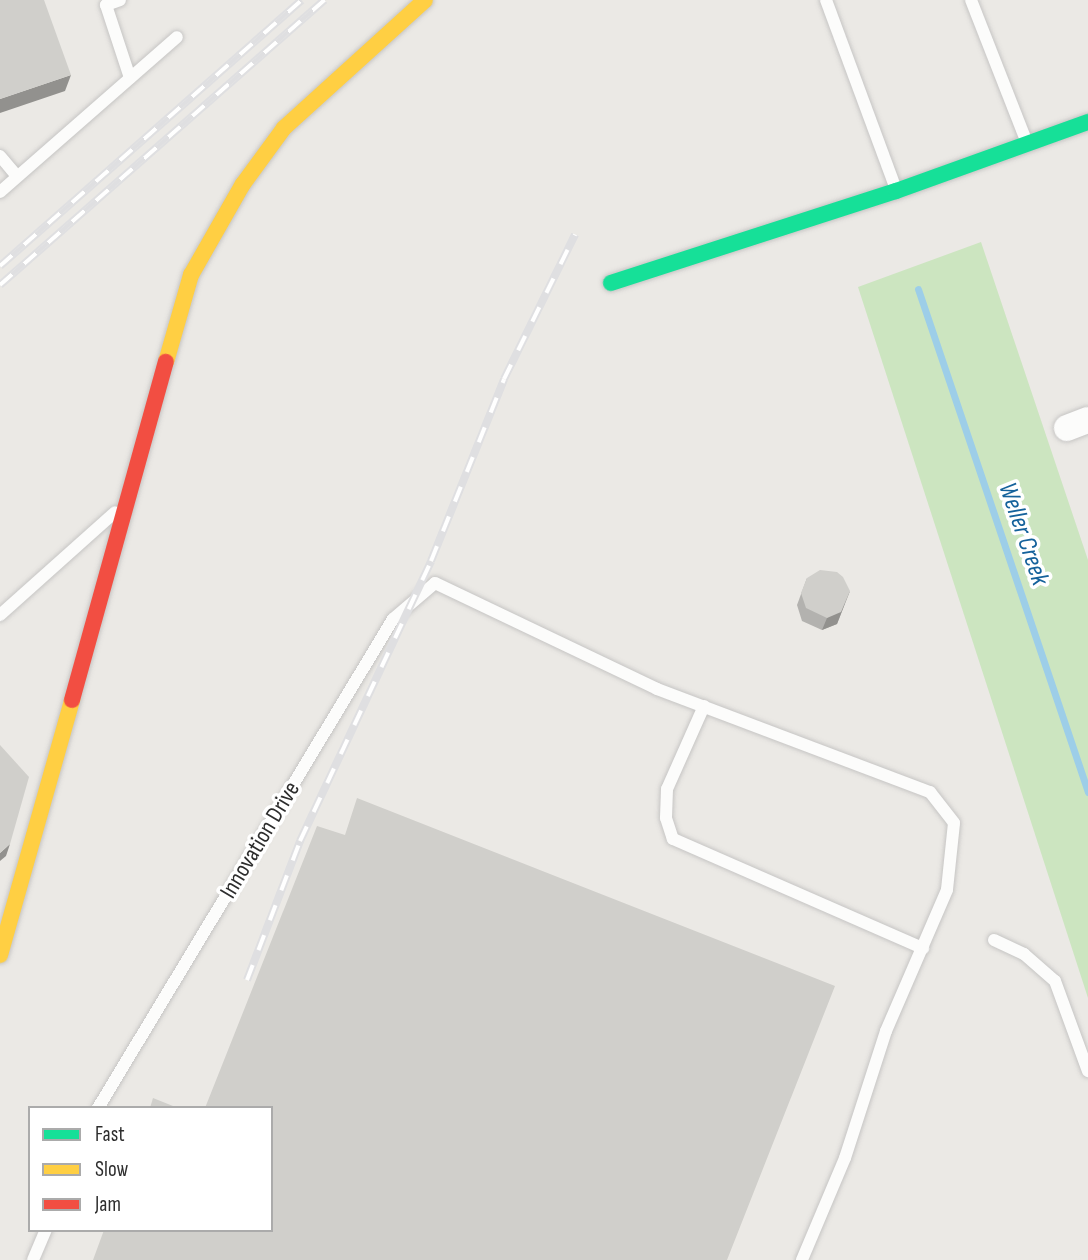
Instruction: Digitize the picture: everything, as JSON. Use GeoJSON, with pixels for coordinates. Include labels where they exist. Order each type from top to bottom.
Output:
{"type":"FeatureCollection","features":[{"type":"Feature","properties":{"kind":"street"},"geometry":{"type":"LineString","coordinates":[[0,956],[191,275],[212,233],[264,152],[284,128],[425,0]]}},
{"type":"Feature","properties":{"kind":"street"},"geometry":{"type":"LineString","coordinates":[[611,283],[896,191],[1088,122]]}},
{"type":"Feature","properties":{"kind":"lane"},"geometry":{"type":"LineString","coordinates":[[120,0],[106,5],[130,78]]}},
{"type":"Feature","properties":{"kind":"lane"},"geometry":{"type":"LineString","coordinates":[[826,0],[896,191]]}},
{"type":"Feature","properties":{"kind":"lane"},"geometry":{"type":"LineString","coordinates":[[971,0],[1027,144]]}},
{"type":"Feature","properties":{"kind":"lane"},"geometry":{"type":"LineString","coordinates":[[0,192],[177,37]]}},
{"type":"Feature","properties":{"kind":"lane"},"geometry":{"type":"LineString","coordinates":[[0,156],[17,177]]}},
{"type":"Feature","properties":{"kind":"lane"},"geometry":{"type":"LineString","coordinates":[[0,615],[127,501]]}},
{"type":"Feature","properties":{"kind":"lane","name":"Innovation Drive"},"geometry":{"type":"LineString","coordinates":[[99,1106],[393,619],[435,583],[657,689],[704,706]]}},
{"type":"Feature","properties":{"kind":"lane"},"geometry":{"type":"LineString","coordinates":[[802,1260],[845,1158],[886,1031],[923,948],[947,890],[954,823],[930,792],[704,706],[667,789],[666,818],[673,839],[923,948]]}},
{"type":"Feature","properties":{"kind":"lane"},"geometry":{"type":"LineString","coordinates":[[994,940],[1024,954],[1055,981],[1088,1071]]}},
{"type":"Feature","properties":{"kind":"lane"},"geometry":{"type":"LineString","coordinates":[[33,1260],[45,1232]]}},
{"type":"Feature","properties":{"kind":"green space"},"geometry":{"type":"Polygon","coordinates":[[[981,242],[1088,560],[1088,998],[858,287],[981,242]]]}},
{"type":"Feature","properties":{"kind":"building"},"geometry":{"type":"Polygon","coordinates":[[[0,0],[44,0],[71,75],[0,99],[0,0]]]}},
{"type":"Feature","properties":{"kind":"building"},"geometry":{"type":"Polygon","coordinates":[[[820,570],[837,572],[843,577],[850,591],[841,612],[827,618],[806,608],[801,593],[807,578],[820,570]]]}},
{"type":"Feature","properties":{"kind":"building"},"geometry":{"type":"Polygon","coordinates":[[[0,745],[29,777],[10,844],[0,853],[0,745]]]}},
{"type":"Feature","properties":{"kind":"building"},"geometry":{"type":"Polygon","coordinates":[[[357,798],[835,986],[727,1260],[93,1260],[103,1232],[273,1232],[273,1106],[206,1106],[317,826],[345,835],[357,798]]]}},
{"type":"Feature","properties":{"kind":"building"},"geometry":{"type":"Polygon","coordinates":[[[153,1098],[173,1106],[151,1106],[153,1098]]]}},
{"type":"Feature","properties":{"kind":"waterway","name":"Weller Creek"},"geometry":{"type":"LineString","coordinates":[[918,289],[1088,792]]}},
{"type":"Feature","properties":{"kind":"railway"},"geometry":{"type":"LineString","coordinates":[[0,266],[302,0]]}},
{"type":"Feature","properties":{"kind":"railway"},"geometry":{"type":"LineString","coordinates":[[0,285],[324,0]]}},
{"type":"Feature","properties":{"kind":"railway"},"geometry":{"type":"LineString","coordinates":[[247,980],[300,841],[431,561],[504,379],[575,235]]}},
{"type":"Feature","properties":{"kind":"traffic: fast"},"geometry":{"type":"LineString","coordinates":[[611,283],[896,191],[1088,122]]}},
{"type":"Feature","properties":{"kind":"traffic: slow"},"geometry":{"type":"LineString","coordinates":[[166,362],[191,275],[243,184],[284,128],[425,0]]}},
{"type":"Feature","properties":{"kind":"traffic: slow"},"geometry":{"type":"LineString","coordinates":[[0,955],[72,700]]}},
{"type":"Feature","properties":{"kind":"traffic: jam"},"geometry":{"type":"LineString","coordinates":[[72,700],[166,362]]}}]}
